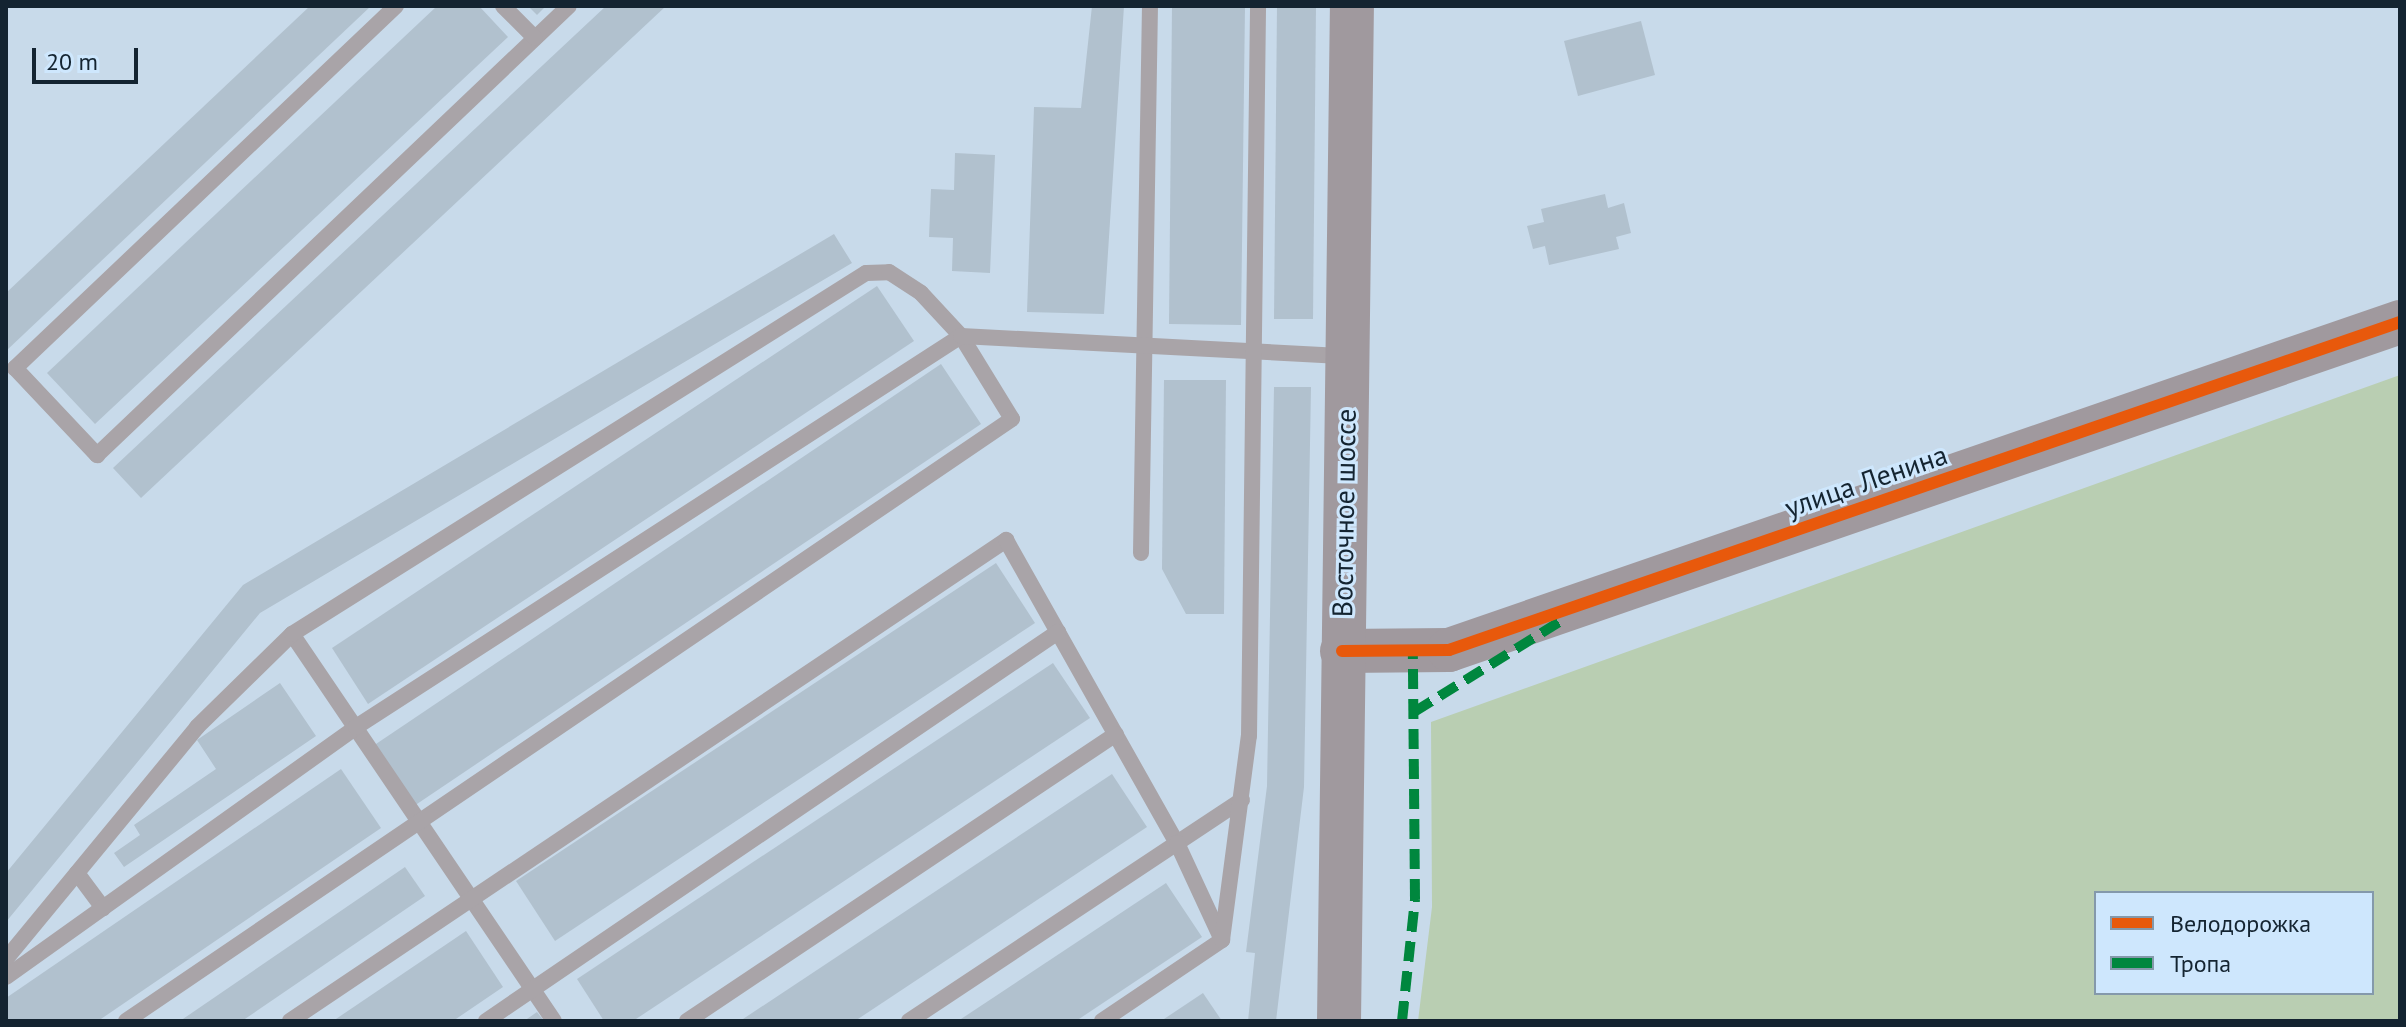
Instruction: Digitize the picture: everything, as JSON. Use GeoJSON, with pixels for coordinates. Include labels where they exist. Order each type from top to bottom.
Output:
{"type":"FeatureCollection","features":[{"type":"Feature","properties":{"kind":"street","name":"Восточное шоссе"},"geometry":{"type":"LineString","coordinates":[[1339,1021],[1352,6]]}},
{"type":"Feature","properties":{"kind":"street","name":"улица Ленина"},"geometry":{"type":"LineString","coordinates":[[1342,651],[1449,650],[2400,322]]}},
{"type":"Feature","properties":{"kind":"lane"},"geometry":{"type":"LineString","coordinates":[[396,6],[15,368],[97,455],[569,6]]}},
{"type":"Feature","properties":{"kind":"lane"},"geometry":{"type":"LineString","coordinates":[[503,6],[535,38]]}},
{"type":"Feature","properties":{"kind":"lane"},"geometry":{"type":"LineString","coordinates":[[1141,553],[1150,6]]}},
{"type":"Feature","properties":{"kind":"lane"},"geometry":{"type":"LineString","coordinates":[[1102,1021],[1222,940],[1249,736],[1258,6]]}},
{"type":"Feature","properties":{"kind":"lane"},"geometry":{"type":"LineString","coordinates":[[6,959],[197,727],[292,634],[866,273],[889,272],[921,293],[961,336],[1012,419],[126,1021]]}},
{"type":"Feature","properties":{"kind":"lane"},"geometry":{"type":"LineString","coordinates":[[6,977],[356,727],[961,336],[1346,356]]}},
{"type":"Feature","properties":{"kind":"lane"},"geometry":{"type":"LineString","coordinates":[[290,1021],[1006,540],[1177,843],[1222,940]]}},
{"type":"Feature","properties":{"kind":"lane"},"geometry":{"type":"LineString","coordinates":[[486,1021],[1058,632]]}},
{"type":"Feature","properties":{"kind":"lane"},"geometry":{"type":"LineString","coordinates":[[292,634],[554,1021]]}},
{"type":"Feature","properties":{"kind":"lane"},"geometry":{"type":"LineString","coordinates":[[687,1021],[1116,734]]}},
{"type":"Feature","properties":{"kind":"lane"},"geometry":{"type":"LineString","coordinates":[[909,1021],[1242,800]]}},
{"type":"Feature","properties":{"kind":"lane"},"geometry":{"type":"LineString","coordinates":[[77,873],[103,908]]}},
{"type":"Feature","properties":{"kind":"green space"},"geometry":{"type":"Polygon","coordinates":[[[2400,375],[2400,1021],[1418,1021],[1432,907],[1431,722],[2400,375]]]}},
{"type":"Feature","properties":{"kind":"building"},"geometry":{"type":"Polygon","coordinates":[[[310,6],[371,6],[6,351],[6,293],[310,6]]]}},
{"type":"Feature","properties":{"kind":"building"},"geometry":{"type":"Polygon","coordinates":[[[437,6],[479,6],[508,37],[95,424],[47,373],[437,6]]]}},
{"type":"Feature","properties":{"kind":"building"},"geometry":{"type":"Polygon","coordinates":[[[528,6],[546,6],[537,15],[528,6]]]}},
{"type":"Feature","properties":{"kind":"building"},"geometry":{"type":"Polygon","coordinates":[[[606,6],[666,6],[141,498],[113,468],[606,6]]]}},
{"type":"Feature","properties":{"kind":"building"},"geometry":{"type":"Polygon","coordinates":[[[1092,6],[1124,6],[1104,314],[1027,312],[1034,107],[1081,108],[1092,6]]]}},
{"type":"Feature","properties":{"kind":"building"},"geometry":{"type":"Polygon","coordinates":[[[1172,6],[1245,6],[1241,325],[1169,324],[1172,6]]]}},
{"type":"Feature","properties":{"kind":"building"},"geometry":{"type":"Polygon","coordinates":[[[1277,6],[1316,6],[1313,319],[1274,319],[1277,6]]]}},
{"type":"Feature","properties":{"kind":"building"},"geometry":{"type":"Polygon","coordinates":[[[1641,21],[1655,75],[1578,96],[1564,41],[1641,21]]]}},
{"type":"Feature","properties":{"kind":"building"},"geometry":{"type":"Polygon","coordinates":[[[955,153],[995,155],[990,273],[952,271],[953,238],[929,237],[931,189],[954,190],[955,153]]]}},
{"type":"Feature","properties":{"kind":"building"},"geometry":{"type":"Polygon","coordinates":[[[1605,194],[1608,208],[1624,203],[1631,233],[1616,237],[1619,249],[1549,265],[1545,246],[1533,249],[1527,226],[1544,222],[1541,209],[1605,194]]]}},
{"type":"Feature","properties":{"kind":"building"},"geometry":{"type":"Polygon","coordinates":[[[834,234],[852,263],[260,613],[6,922],[6,873],[243,585],[834,234]]]}},
{"type":"Feature","properties":{"kind":"building"},"geometry":{"type":"Polygon","coordinates":[[[877,286],[914,341],[368,704],[332,648],[877,286]]]}},
{"type":"Feature","properties":{"kind":"building"},"geometry":{"type":"Polygon","coordinates":[[[941,364],[981,424],[414,806],[373,746],[941,364]]]}},
{"type":"Feature","properties":{"kind":"building"},"geometry":{"type":"Polygon","coordinates":[[[1164,380],[1226,380],[1224,614],[1186,614],[1162,569],[1164,380]]]}},
{"type":"Feature","properties":{"kind":"building"},"geometry":{"type":"Polygon","coordinates":[[[1274,387],[1311,387],[1304,787],[1276,1021],[1248,1021],[1255,953],[1246,952],[1267,786],[1274,387]]]}},
{"type":"Feature","properties":{"kind":"building"},"geometry":{"type":"Polygon","coordinates":[[[996,563],[1035,623],[555,941],[516,881],[996,563]]]}},
{"type":"Feature","properties":{"kind":"building"},"geometry":{"type":"Polygon","coordinates":[[[1053,663],[1090,718],[633,1021],[604,1021],[577,979],[1053,663]]]}},
{"type":"Feature","properties":{"kind":"building"},"geometry":{"type":"Polygon","coordinates":[[[280,683],[316,736],[124,867],[114,853],[140,835],[134,825],[216,769],[197,740],[280,683]]]}},
{"type":"Feature","properties":{"kind":"building"},"geometry":{"type":"Polygon","coordinates":[[[341,769],[381,828],[98,1021],[6,1021],[6,998],[341,769]]]}},
{"type":"Feature","properties":{"kind":"building"},"geometry":{"type":"Polygon","coordinates":[[[1112,774],[1147,827],[855,1021],[740,1021],[1112,774]]]}},
{"type":"Feature","properties":{"kind":"building"},"geometry":{"type":"Polygon","coordinates":[[[405,867],[425,896],[242,1021],[180,1021],[405,867]]]}},
{"type":"Feature","properties":{"kind":"building"},"geometry":{"type":"Polygon","coordinates":[[[1166,883],[1202,937],[1076,1021],[958,1021],[1166,883]]]}},
{"type":"Feature","properties":{"kind":"building"},"geometry":{"type":"Polygon","coordinates":[[[466,931],[503,987],[453,1021],[333,1021],[466,931]]]}},
{"type":"Feature","properties":{"kind":"building"},"geometry":{"type":"Polygon","coordinates":[[[1203,993],[1222,1021],[1161,1021],[1203,993]]]}},
{"type":"Feature","properties":{"kind":"building"},"geometry":{"type":"Polygon","coordinates":[[[537,1012],[544,1021],[524,1021],[537,1012]]]}},
{"type":"Feature","properties":{"kind":"marked path"},"geometry":{"type":"LineString","coordinates":[[1414,712],[1564,619]]}},
{"type":"Feature","properties":{"kind":"marked path"},"geometry":{"type":"LineString","coordinates":[[1402,1021],[1415,899],[1413,650]]}},
{"type":"Feature","properties":{"kind":"cycle path"},"geometry":{"type":"LineString","coordinates":[[1342,651],[1449,650],[2400,322]]}}]}
